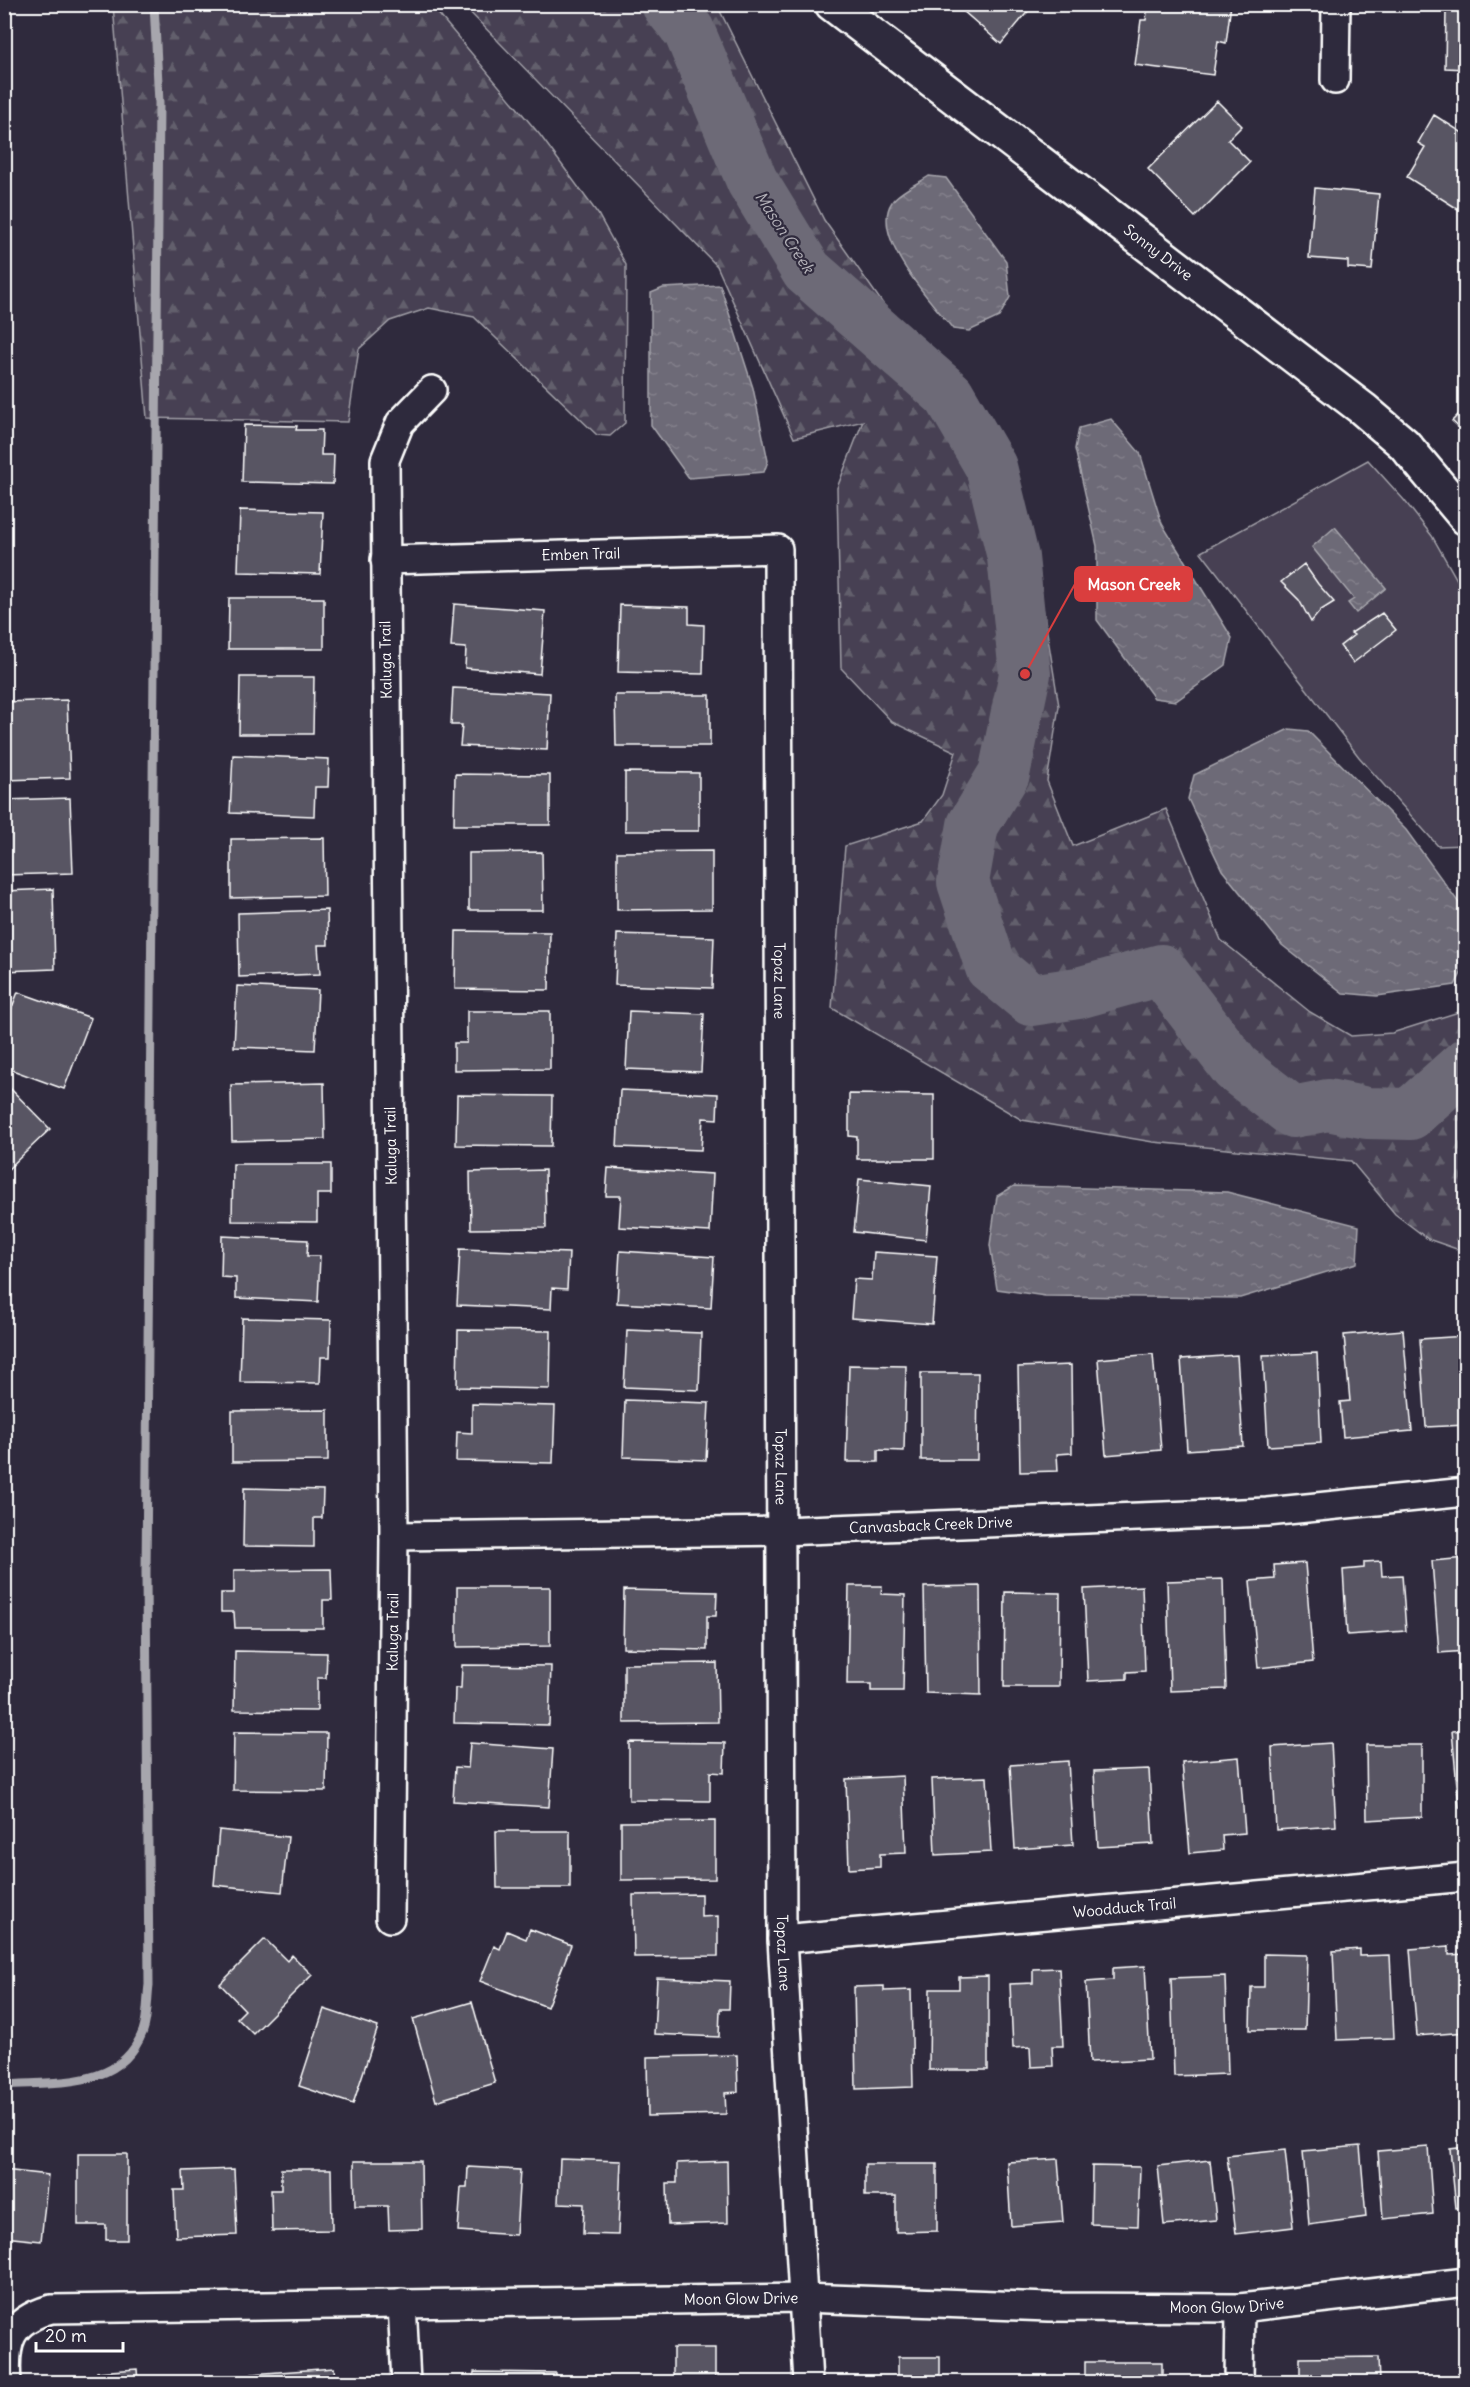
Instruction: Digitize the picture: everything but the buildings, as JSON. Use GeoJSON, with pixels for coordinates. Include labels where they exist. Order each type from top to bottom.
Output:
{"type":"FeatureCollection","features":[{"type":"Feature","properties":{"kind":"street"},"geometry":{"type":"LineString","coordinates":[[1335,80],[1336,4]]}},
{"type":"Feature","properties":{"kind":"street","name":"Sonny Drive"},"geometry":{"type":"LineString","coordinates":[[839,6],[1363,409],[1404,444],[1466,518]]}},
{"type":"Feature","properties":{"kind":"street","name":"Kaluga Trail"},"geometry":{"type":"LineString","coordinates":[[390,1918],[394,1536],[385,460],[400,423],[432,390]]}},
{"type":"Feature","properties":{"kind":"street","name":"Emben Trail"},"geometry":{"type":"LineString","coordinates":[[385,560],[778,549]]}},
{"type":"Feature","properties":{"kind":"street","name":"Topaz Lane"},"geometry":{"type":"LineString","coordinates":[[778,549],[782,1939],[808,2382]]}},
{"type":"Feature","properties":{"kind":"street","name":"Canvasback Creek Drive"},"geometry":{"type":"LineString","coordinates":[[394,1536],[781,1531],[1267,1512],[1466,1492]]}},
{"type":"Feature","properties":{"kind":"street","name":"Woodduck Trail"},"geometry":{"type":"LineString","coordinates":[[782,1939],[1466,1877]]}},
{"type":"Feature","properties":{"kind":"street","name":"Moon Glow Drive"},"geometry":{"type":"LineString","coordinates":[[7,2382],[7,2347],[18,2325],[33,2314],[51,2309],[402,2302],[803,2298],[1049,2307],[1239,2308],[1466,2282]]}},
{"type":"Feature","properties":{"kind":"street"},"geometry":{"type":"LineString","coordinates":[[402,2302],[406,2382]]}},
{"type":"Feature","properties":{"kind":"street"},"geometry":{"type":"LineString","coordinates":[[1239,2308],[1239,2382]]}},
{"type":"Feature","properties":{"kind":"green space"},"geometry":{"type":"Polygon","coordinates":[[[113,5],[431,5],[540,135],[598,214],[626,265],[625,423],[610,436],[597,435],[474,317],[429,308],[390,321],[359,349],[348,422],[147,418],[113,5]]]}},
{"type":"Feature","properties":{"kind":"green space"},"geometry":{"type":"Polygon","coordinates":[[[463,5],[717,5],[824,220],[893,318],[984,414],[1015,463],[1033,546],[1059,706],[1047,781],[1073,846],[1166,809],[1221,940],[1310,1012],[1351,1036],[1392,1033],[1465,1010],[1465,1252],[1428,1239],[1395,1214],[1351,1161],[1153,1142],[1022,1120],[832,1008],[845,846],[923,821],[942,795],[956,752],[892,722],[841,668],[837,488],[863,421],[794,438],[717,266],[463,5]]]}},
{"type":"Feature","properties":{"kind":"green space"},"geometry":{"type":"Polygon","coordinates":[[[1368,460],[1432,536],[1465,594],[1465,845],[1438,846],[1359,757],[1201,552],[1368,460]]]}},
{"type":"Feature","properties":{"kind":"water"},"geometry":{"type":"Polygon","coordinates":[[[929,176],[946,178],[1006,261],[1010,297],[999,317],[969,331],[953,329],[931,303],[906,269],[889,233],[887,216],[892,202],[904,191],[929,176]]]}},
{"type":"Feature","properties":{"kind":"water"},"geometry":{"type":"Polygon","coordinates":[[[720,285],[753,388],[768,461],[764,472],[689,478],[651,425],[651,293],[663,288],[720,285]]]}},
{"type":"Feature","properties":{"kind":"water"},"geometry":{"type":"Polygon","coordinates":[[[1111,419],[1140,453],[1162,524],[1232,638],[1226,665],[1176,701],[1154,698],[1097,620],[1097,546],[1075,449],[1079,428],[1111,419]]]}},
{"type":"Feature","properties":{"kind":"water"},"geometry":{"type":"Polygon","coordinates":[[[1335,527],[1386,588],[1356,613],[1348,603],[1354,599],[1312,547],[1335,527]]]}},
{"type":"Feature","properties":{"kind":"water"},"geometry":{"type":"Polygon","coordinates":[[[1289,729],[1308,731],[1406,830],[1459,903],[1465,930],[1465,966],[1455,985],[1377,996],[1343,993],[1282,945],[1222,870],[1188,799],[1194,775],[1289,729]]]}},
{"type":"Feature","properties":{"kind":"water"},"geometry":{"type":"Polygon","coordinates":[[[1014,1186],[1227,1192],[1359,1226],[1357,1263],[1240,1298],[1045,1296],[997,1289],[990,1245],[997,1196],[1014,1186]]]}},
{"type":"Feature","properties":{"kind":"waterway"},"geometry":{"type":"LineString","coordinates":[[4,2085],[65,2082],[103,2073],[119,2064],[133,2050],[145,2026],[147,2014],[149,1985],[146,1573],[159,103],[154,4]]}},
{"type":"Feature","properties":{"kind":"waterway","name":"Mason Creek"},"geometry":{"type":"LineString","coordinates":[[667,4],[689,31],[752,181],[807,271],[949,395],[991,467],[1013,557],[1025,674],[1004,774],[973,825],[963,882],[991,967],[1031,1000],[1078,993],[1161,970],[1236,1068],[1293,1112],[1328,1105],[1367,1113],[1410,1114],[1466,1064]]}},
{"type":"Feature","properties":{"kind":"place","name":"Mason Creek"},"geometry":{"type":"Point","coordinates":[1025,674]}}]}
